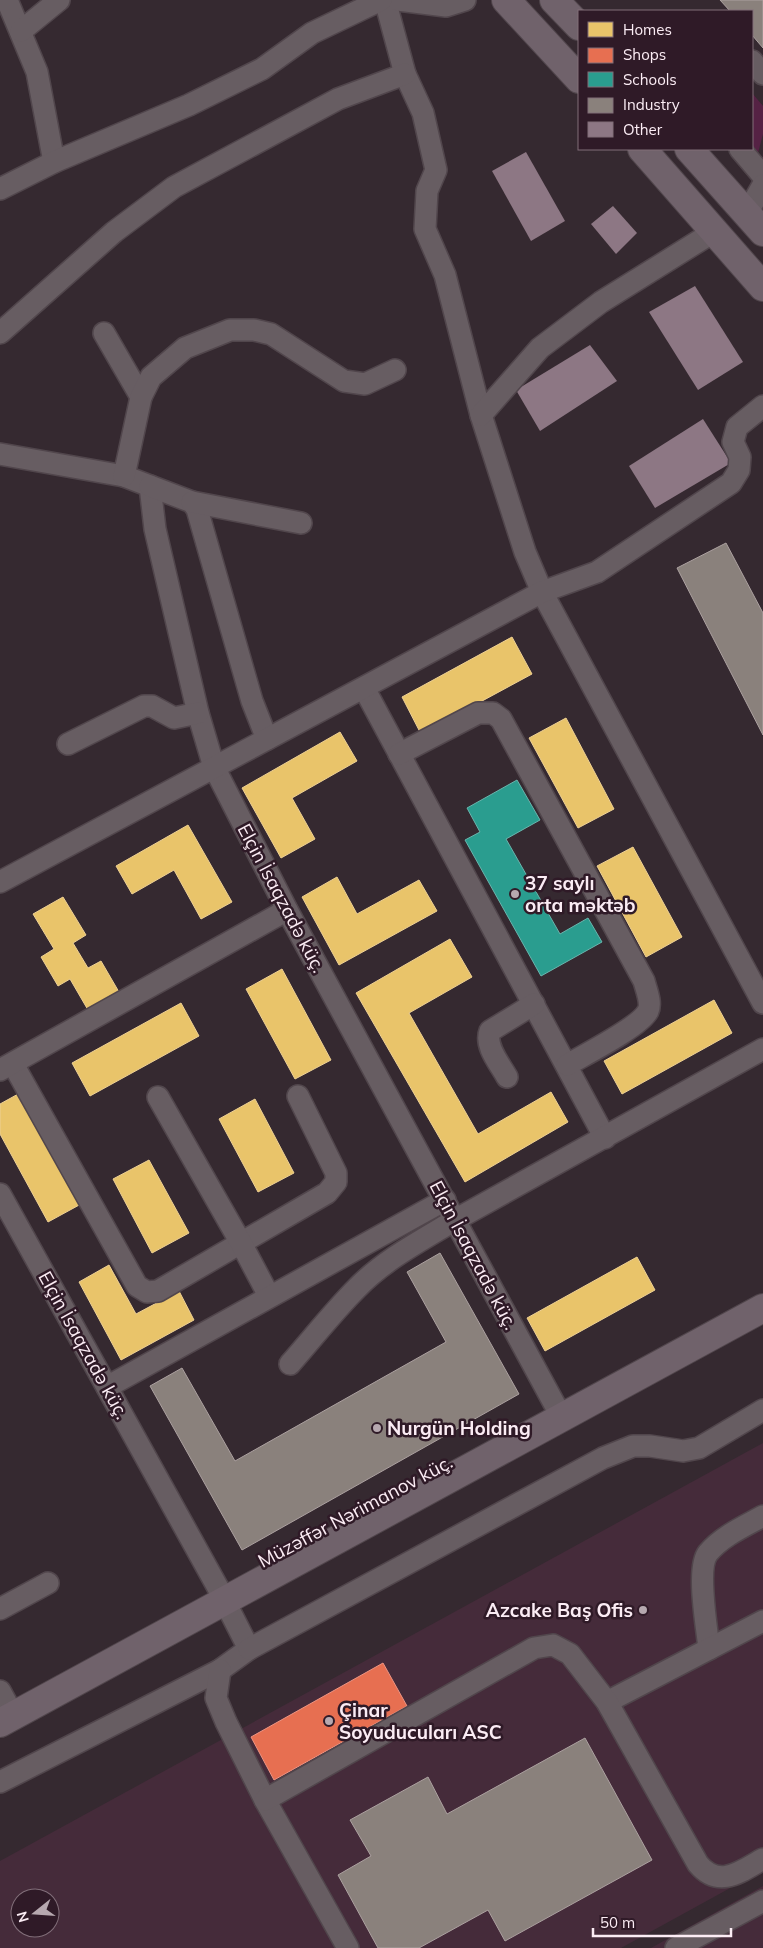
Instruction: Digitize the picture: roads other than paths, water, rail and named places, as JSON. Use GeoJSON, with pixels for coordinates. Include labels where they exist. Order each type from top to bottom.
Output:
{"type":"FeatureCollection","features":[{"type":"Feature","properties":{"kind":"main road"},"geometry":{"type":"LineString","coordinates":[[506,0],[578,78]]}},
{"type":"Feature","properties":{"kind":"main road"},"geometry":{"type":"LineString","coordinates":[[554,0],[578,25]]}},
{"type":"Feature","properties":{"kind":"main road"},"geometry":{"type":"LineString","coordinates":[[643,150],[763,287]]}},
{"type":"Feature","properties":{"kind":"main road"},"geometry":{"type":"LineString","coordinates":[[690,150],[755,223]]}},
{"type":"Feature","properties":{"kind":"main road"},"geometry":{"type":"LineString","coordinates":[[558,1411],[763,1290]]}},
{"type":"Feature","properties":{"kind":"main road"},"geometry":{"type":"LineString","coordinates":[[2,1705],[221,1594],[558,1411],[763,1308]]}},
{"type":"Feature","properties":{"kind":"street"},"geometry":{"type":"LineString","coordinates":[[7,0],[37,72],[54,162]]}},
{"type":"Feature","properties":{"kind":"street"},"geometry":{"type":"LineString","coordinates":[[21,31],[59,0]]}},
{"type":"Feature","properties":{"kind":"street"},"geometry":{"type":"LineString","coordinates":[[0,189],[54,162],[189,105],[262,69],[312,33],[381,0]]}},
{"type":"Feature","properties":{"kind":"street"},"geometry":{"type":"LineString","coordinates":[[385,0],[405,74],[423,113],[436,170],[427,191],[425,229],[445,275],[481,414],[525,552],[542,592],[763,1003]]}},
{"type":"Feature","properties":{"kind":"street"},"geometry":{"type":"LineString","coordinates":[[398,0],[446,6],[465,0]]}},
{"type":"Feature","properties":{"kind":"street"},"geometry":{"type":"LineString","coordinates":[[753,62],[763,74]]}},
{"type":"Feature","properties":{"kind":"street"},"geometry":{"type":"LineString","coordinates":[[0,332],[114,232],[174,187],[338,99],[405,74]]}},
{"type":"Feature","properties":{"kind":"street"},"geometry":{"type":"LineString","coordinates":[[741,150],[763,176]]}},
{"type":"Feature","properties":{"kind":"street"},"geometry":{"type":"LineString","coordinates":[[755,223],[763,185]]}},
{"type":"Feature","properties":{"kind":"street"},"geometry":{"type":"LineString","coordinates":[[481,414],[540,348],[601,302],[715,231]]}},
{"type":"Feature","properties":{"kind":"street"},"geometry":{"type":"LineString","coordinates":[[124,476],[141,397],[151,377],[185,348],[230,330],[254,330],[271,334],[344,381],[365,384],[394,370]]}},
{"type":"Feature","properties":{"kind":"street"},"geometry":{"type":"LineString","coordinates":[[104,334],[141,397]]}},
{"type":"Feature","properties":{"kind":"street"},"geometry":{"type":"LineString","coordinates":[[0,882],[542,592],[597,572],[731,483],[739,470],[740,457],[733,442],[737,427],[763,406]]}},
{"type":"Feature","properties":{"kind":"street"},"geometry":{"type":"LineString","coordinates":[[0,454],[124,476],[192,502],[301,522]]}},
{"type":"Feature","properties":{"kind":"street","name":"Elçin İsaqzadə küç."},"geometry":{"type":"LineString","coordinates":[[150,486],[155,529],[198,713],[214,767],[287,910],[558,1411]]}},
{"type":"Feature","properties":{"kind":"street"},"geometry":{"type":"LineString","coordinates":[[192,502],[200,517],[210,559],[252,701],[267,740]]}},
{"type":"Feature","properties":{"kind":"street"},"geometry":{"type":"LineString","coordinates":[[364,688],[606,1138]]}},
{"type":"Feature","properties":{"kind":"street"},"geometry":{"type":"LineString","coordinates":[[68,744],[144,706],[152,706],[174,718],[198,713]]}},
{"type":"Feature","properties":{"kind":"street"},"geometry":{"type":"LineString","coordinates":[[400,754],[478,713],[493,713],[501,719],[644,981],[648,997],[648,1010],[639,1022],[567,1065]]}},
{"type":"Feature","properties":{"kind":"street"},"geometry":{"type":"LineString","coordinates":[[287,910],[6,1067],[138,1286],[147,1292],[158,1291],[327,1193],[336,1182],[336,1173],[298,1096]]}},
{"type":"Feature","properties":{"kind":"street"},"geometry":{"type":"LineString","coordinates":[[507,1077],[490,1046],[488,1036],[490,1031],[534,1004]]}},
{"type":"Feature","properties":{"kind":"street"},"geometry":{"type":"LineString","coordinates":[[290,1364],[358,1288],[378,1270],[456,1220],[763,1049]]}},
{"type":"Feature","properties":{"kind":"street"},"geometry":{"type":"LineString","coordinates":[[158,1097],[269,1296]]}},
{"type":"Feature","properties":{"kind":"street","name":"Elçin İsaqzadə küç."},"geometry":{"type":"LineString","coordinates":[[0,1194],[221,1594],[249,1649]]}},
{"type":"Feature","properties":{"kind":"street"},"geometry":{"type":"LineString","coordinates":[[107,1387],[445,1200]]}},
{"type":"Feature","properties":{"kind":"street"},"geometry":{"type":"LineString","coordinates":[[0,1782],[220,1670],[249,1649],[602,1458],[633,1446],[650,1446],[682,1451],[698,1448],[763,1410]]}},
{"type":"Feature","properties":{"kind":"street"},"geometry":{"type":"LineString","coordinates":[[709,1649],[702,1574],[707,1554],[726,1537],[763,1516]]}},
{"type":"Feature","properties":{"kind":"street"},"geometry":{"type":"LineString","coordinates":[[0,1609],[48,1583]]}},
{"type":"Feature","properties":{"kind":"street"},"geometry":{"type":"LineString","coordinates":[[607,1702],[763,1621]]}},
{"type":"Feature","properties":{"kind":"street"},"geometry":{"type":"LineString","coordinates":[[265,1800],[534,1648],[553,1645],[570,1654],[607,1702],[698,1864],[705,1873],[724,1878],[735,1875],[763,1859]]}},
{"type":"Feature","properties":{"kind":"street"},"geometry":{"type":"LineString","coordinates":[[220,1670],[216,1698],[226,1722],[265,1800],[348,1948]]}},
{"type":"Feature","properties":{"kind":"street"},"geometry":{"type":"LineString","coordinates":[[676,1948],[763,1901]]}},
{"type":"Feature","properties":{"kind":"place","name":"37 saylı orta məktəb"},"geometry":{"type":"Point","coordinates":[515,894]}},
{"type":"Feature","properties":{"kind":"place","name":"Nurgün Holding"},"geometry":{"type":"Point","coordinates":[377,1428]}},
{"type":"Feature","properties":{"kind":"place","name":"Azcake Baş Ofis"},"geometry":{"type":"Point","coordinates":[643,1610]}},
{"type":"Feature","properties":{"kind":"place","name":"Çinar Soyuducuları ASC"},"geometry":{"type":"Point","coordinates":[329,1721]}}]}
